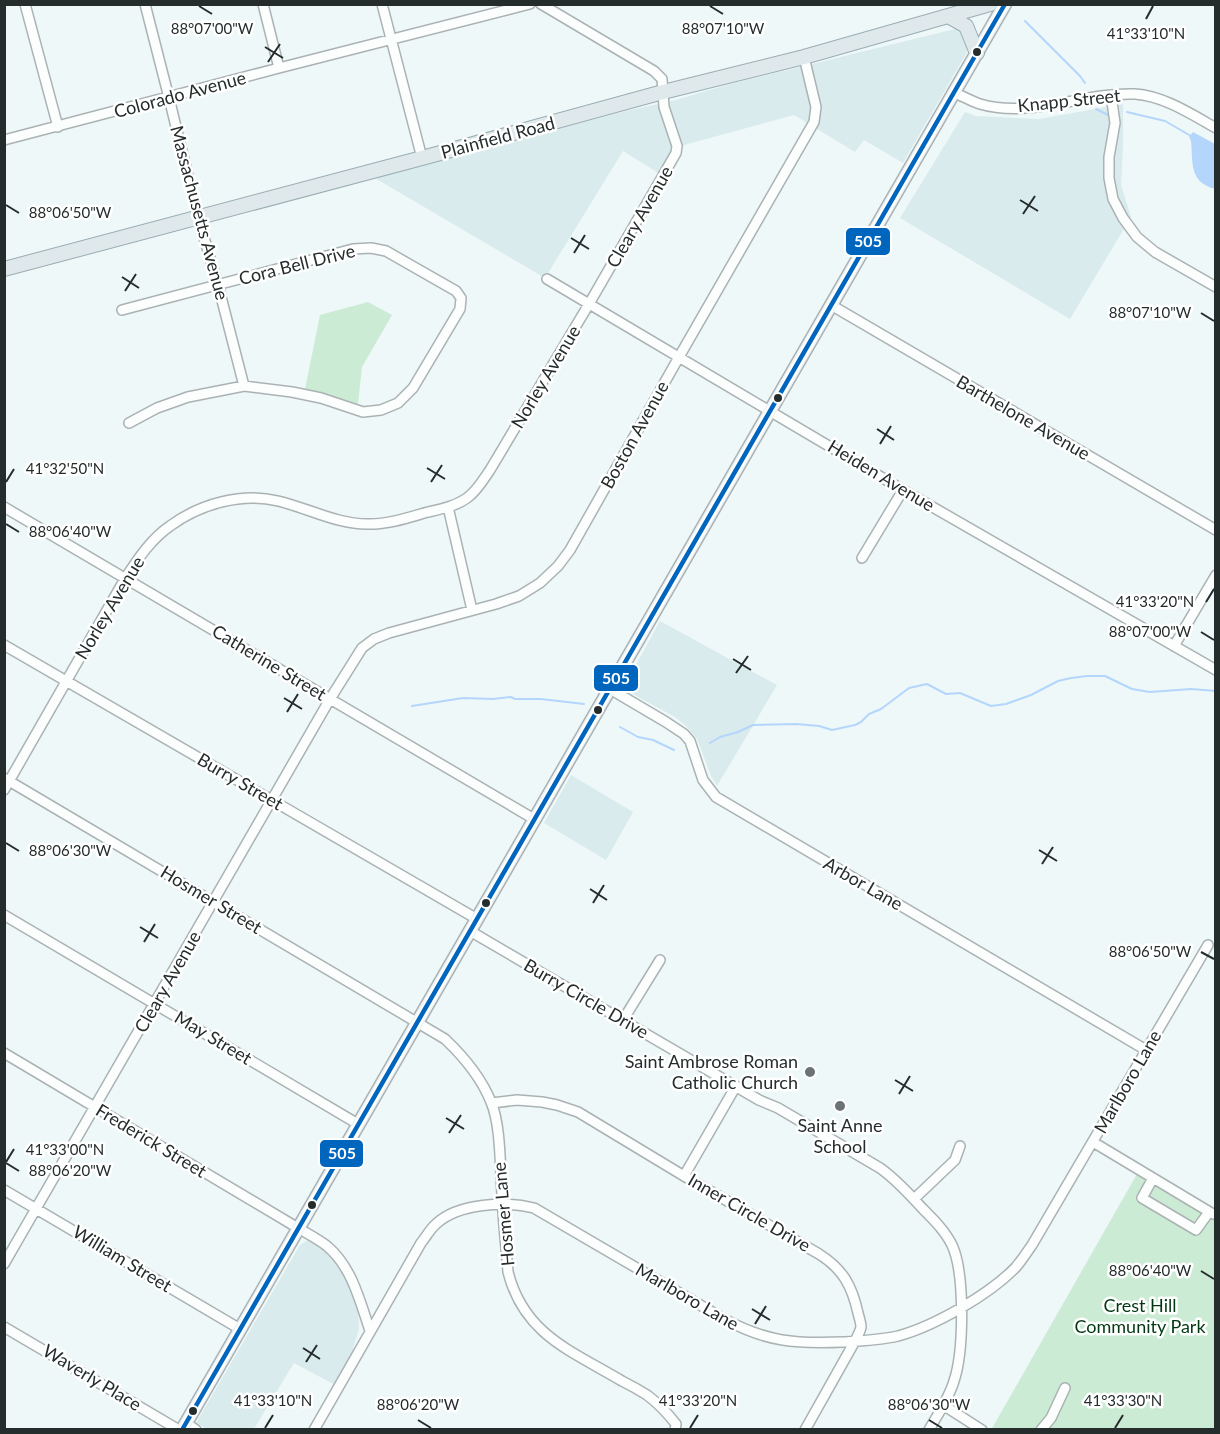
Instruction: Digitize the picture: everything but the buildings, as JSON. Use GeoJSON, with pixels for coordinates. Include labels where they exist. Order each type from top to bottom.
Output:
{"type":"FeatureCollection","features":[{"type":"Feature","properties":{"kind":"main road","name":"Plainfield Road"},"geometry":{"type":"LineString","coordinates":[[4,269],[422,159],[663,92],[804,57],[990,4]]}},
{"type":"Feature","properties":{"kind":"main road"},"geometry":{"type":"LineString","coordinates":[[186,1428],[298,1228],[1005,4]]}},
{"type":"Feature","properties":{"kind":"main road"},"geometry":{"type":"LineString","coordinates":[[948,16],[966,26],[977,53]]}},
{"type":"Feature","properties":{"kind":"street"},"geometry":{"type":"LineString","coordinates":[[25,4],[58,127]]}},
{"type":"Feature","properties":{"kind":"street","name":"Massachusetts Avenue"},"geometry":{"type":"LineString","coordinates":[[145,4],[198,217],[244,386]]}},
{"type":"Feature","properties":{"kind":"street"},"geometry":{"type":"LineString","coordinates":[[263,4],[279,68]]}},
{"type":"Feature","properties":{"kind":"street"},"geometry":{"type":"LineString","coordinates":[[382,4],[422,159]]}},
{"type":"Feature","properties":{"kind":"street","name":"Colorado Avenue"},"geometry":{"type":"LineString","coordinates":[[4,140],[530,4]]}},
{"type":"Feature","properties":{"kind":"street","name":"Cleary Avenue"},"geometry":{"type":"LineString","coordinates":[[541,4],[654,71],[662,79],[664,107],[677,146],[676,153],[589,304]]}},
{"type":"Feature","properties":{"kind":"street","name":"Boston Avenue"},"geometry":{"type":"LineString","coordinates":[[330,699],[362,648],[374,639],[519,596],[540,583],[558,566],[570,550],[814,122],[816,107],[804,57]]}},
{"type":"Feature","properties":{"kind":"street","name":"Knapp Street"},"geometry":{"type":"LineString","coordinates":[[954,93],[980,104],[1010,107],[1048,105],[1111,95],[1137,94],[1160,99],[1215,128]]}},
{"type":"Feature","properties":{"kind":"street"},"geometry":{"type":"LineString","coordinates":[[1111,95],[1115,123],[1109,178],[1113,199],[1123,218],[1137,237],[1155,252],[1215,287]]}},
{"type":"Feature","properties":{"kind":"street","name":"Cora Bell Drive"},"geometry":{"type":"LineString","coordinates":[[122,310],[353,249],[371,248],[386,250],[456,291],[461,298],[460,309],[413,388],[398,403],[381,410],[363,412],[321,398],[244,386]]}},
{"type":"Feature","properties":{"kind":"street","name":"Heiden Avenue"},"geometry":{"type":"LineString","coordinates":[[548,279],[903,490],[1215,670]]}},
{"type":"Feature","properties":{"kind":"street","name":"Norley Avenue"},"geometry":{"type":"LineString","coordinates":[[4,790],[7,779],[126,578],[144,550],[169,526],[196,511],[225,501],[254,498],[276,500],[339,520],[370,524],[399,520],[448,507],[467,498],[490,470],[589,304]]}},
{"type":"Feature","properties":{"kind":"street","name":"Barthelone Avenue"},"geometry":{"type":"LineString","coordinates":[[831,305],[1215,530]]}},
{"type":"Feature","properties":{"kind":"street"},"geometry":{"type":"LineString","coordinates":[[129,423],[157,408],[188,398],[244,386]]}},
{"type":"Feature","properties":{"kind":"street"},"geometry":{"type":"LineString","coordinates":[[862,558],[903,490]]}},
{"type":"Feature","properties":{"kind":"street","name":"Catherine Street"},"geometry":{"type":"LineString","coordinates":[[4,507],[534,819]]}},
{"type":"Feature","properties":{"kind":"street"},"geometry":{"type":"LineString","coordinates":[[448,507],[472,610]]}},
{"type":"Feature","properties":{"kind":"street"},"geometry":{"type":"LineString","coordinates":[[1174,646],[1215,575]]}},
{"type":"Feature","properties":{"kind":"street","name":"Burry Street"},"geometry":{"type":"LineString","coordinates":[[4,645],[477,919]]}},
{"type":"Feature","properties":{"kind":"street","name":"Arbor Lane"},"geometry":{"type":"LineString","coordinates":[[610,689],[684,734],[690,741],[703,780],[716,797],[1146,1050]]}},
{"type":"Feature","properties":{"kind":"street","name":"Cleary Avenue"},"geometry":{"type":"LineString","coordinates":[[4,1264],[330,699]]}},
{"type":"Feature","properties":{"kind":"street","name":"Hosmer Street"},"geometry":{"type":"LineString","coordinates":[[7,779],[417,1023]]}},
{"type":"Feature","properties":{"kind":"street","name":"May Street"},"geometry":{"type":"LineString","coordinates":[[4,915],[358,1124]]}},
{"type":"Feature","properties":{"kind":"street","name":"Burry Circle Drive"},"geometry":{"type":"LineString","coordinates":[[470,931],[880,1168],[895,1179],[937,1224],[952,1245],[961,1282],[960,1361],[954,1383],[928,1430]]}},
{"type":"Feature","properties":{"kind":"street","name":"Marlboro Lane"},"geometry":{"type":"LineString","coordinates":[[316,1428],[421,1242],[436,1223],[453,1213],[475,1207],[502,1204],[534,1208],[724,1319],[754,1333],[779,1340],[807,1343],[898,1336],[961,1308],[994,1286],[1016,1267],[1042,1229],[1208,945]]}},
{"type":"Feature","properties":{"kind":"street"},"geometry":{"type":"LineString","coordinates":[[623,1020],[660,960]]}},
{"type":"Feature","properties":{"kind":"street","name":"Hosmer Lane"},"geometry":{"type":"LineString","coordinates":[[417,1023],[445,1039],[463,1056],[492,1103],[498,1132],[508,1272],[514,1292],[530,1318],[560,1344],[647,1395],[676,1424],[675,1430]]}},
{"type":"Feature","properties":{"kind":"street","name":"Frederick Street"},"geometry":{"type":"LineString","coordinates":[[4,1053],[327,1247],[345,1268],[356,1290],[370,1331]]}},
{"type":"Feature","properties":{"kind":"street"},"geometry":{"type":"LineString","coordinates":[[684,1176],[736,1086]]}},
{"type":"Feature","properties":{"kind":"street","name":"Inner Circle Drive"},"geometry":{"type":"LineString","coordinates":[[492,1103],[542,1102],[567,1108],[586,1117],[832,1263],[845,1278],[855,1301],[861,1325],[855,1341],[805,1430]]}},
{"type":"Feature","properties":{"kind":"street"},"geometry":{"type":"LineString","coordinates":[[1093,1142],[1153,1178],[1211,1213],[1196,1230],[1178,1220],[1142,1197],[1153,1178]]}},
{"type":"Feature","properties":{"kind":"street"},"geometry":{"type":"LineString","coordinates":[[914,1199],[956,1160],[960,1146]]}},
{"type":"Feature","properties":{"kind":"street","name":"William Street"},"geometry":{"type":"LineString","coordinates":[[4,1190],[240,1329]]}},
{"type":"Feature","properties":{"kind":"street","name":"Waverly Place"},"geometry":{"type":"LineString","coordinates":[[4,1327],[186,1428]]}},
{"type":"Feature","properties":{"kind":"street"},"geometry":{"type":"LineString","coordinates":[[1041,1430],[1051,1418],[1065,1388]]}},
{"type":"Feature","properties":{"kind":"street"},"geometry":{"type":"LineString","coordinates":[[943,1405],[982,1430]]}},
{"type":"Feature","properties":{"kind":"shaded area"},"geometry":{"type":"Polygon","coordinates":[[[963,27],[977,35],[903,163],[864,140],[855,152],[794,115],[684,145],[660,174],[623,151],[545,278],[373,177],[672,101],[730,84],[963,27]]]}},
{"type":"Feature","properties":{"kind":"shaded area"},"geometry":{"type":"Polygon","coordinates":[[[1123,104],[1121,185],[1131,217],[1070,319],[900,218],[965,112],[975,116],[1039,119],[1123,104]]]}},
{"type":"Feature","properties":{"kind":"shaded area"},"geometry":{"type":"Polygon","coordinates":[[[660,621],[777,685],[717,786],[697,739],[686,726],[675,717],[632,693],[628,687],[633,670],[660,621]]]}},
{"type":"Feature","properties":{"kind":"shaded area"},"geometry":{"type":"Polygon","coordinates":[[[571,775],[633,812],[606,860],[544,823],[571,775]]]}},
{"type":"Feature","properties":{"kind":"shaded area"},"geometry":{"type":"Polygon","coordinates":[[[308,1240],[322,1245],[340,1265],[354,1292],[358,1309],[359,1329],[351,1355],[335,1385],[294,1363],[254,1429],[207,1429],[196,1423],[300,1245],[308,1240]]]}},
{"type":"Feature","properties":{"kind":"green space"},"geometry":{"type":"Polygon","coordinates":[[[368,302],[392,315],[362,367],[358,404],[305,389],[320,315],[368,302]]]}},
{"type":"Feature","properties":{"kind":"green space","name":"Crest Hill Community Park"},"geometry":{"type":"Polygon","coordinates":[[[1137,1174],[1215,1220],[1215,1429],[991,1430],[1137,1174]]]}},
{"type":"Feature","properties":{"kind":"water"},"geometry":{"type":"Polygon","coordinates":[[[1193,132],[1215,144],[1215,189],[1201,182],[1194,171],[1189,137],[1193,132]]]}},
{"type":"Feature","properties":{"kind":"waterway"},"geometry":{"type":"LineString","coordinates":[[1025,21],[1085,83]]}},
{"type":"Feature","properties":{"kind":"waterway"},"geometry":{"type":"LineString","coordinates":[[1096,109],[1108,115]]}},
{"type":"Feature","properties":{"kind":"waterway"},"geometry":{"type":"LineString","coordinates":[[1127,112],[1165,121],[1191,136]]}},
{"type":"Feature","properties":{"kind":"waterway"},"geometry":{"type":"LineString","coordinates":[[710,743],[753,725],[796,724],[819,726],[832,730],[855,725],[909,688],[927,684],[946,694],[960,693],[991,706],[1006,704],[1031,695],[1058,681],[1087,676],[1105,676],[1132,689],[1150,692],[1191,689],[1216,691]]}},
{"type":"Feature","properties":{"kind":"waterway"},"geometry":{"type":"LineString","coordinates":[[412,706],[463,698],[511,697],[584,704]]}},
{"type":"Feature","properties":{"kind":"waterway"},"geometry":{"type":"LineString","coordinates":[[620,727],[638,737],[653,740],[674,750]]}},
{"type":"Feature","properties":{"kind":"transit line","name":"505"},"geometry":{"type":"LineString","coordinates":[[182,1430],[1005,4]]}},
{"type":"Feature","properties":{"kind":"place","name":"Saint Ambrose Roman Catholic Church"},"geometry":{"type":"Point","coordinates":[810,1072]}},
{"type":"Feature","properties":{"kind":"place","name":"Saint Anne School"},"geometry":{"type":"Point","coordinates":[840,1106]}}]}
